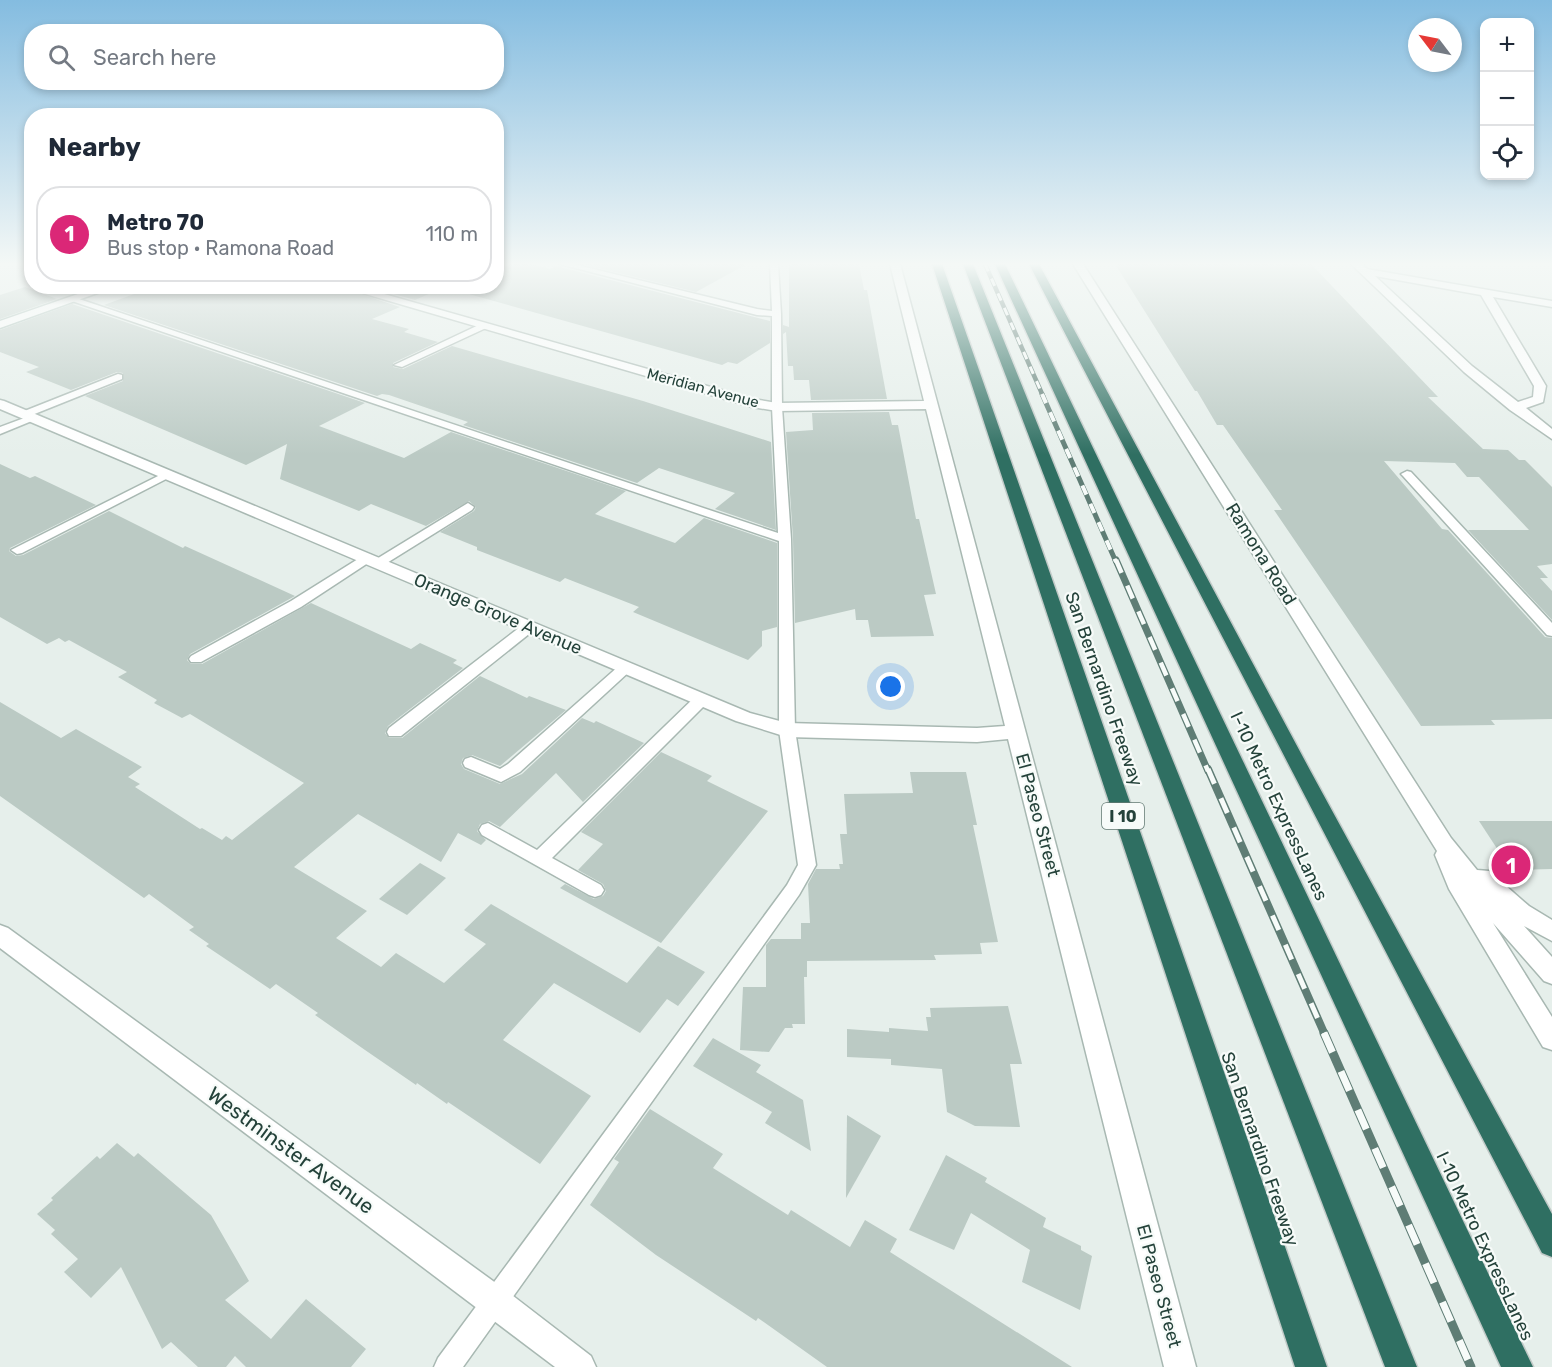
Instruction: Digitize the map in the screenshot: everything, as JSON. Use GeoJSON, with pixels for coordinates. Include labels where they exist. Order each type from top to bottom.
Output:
{"type":"FeatureCollection","features":[{"type":"Feature","properties":{"kind":"highway","name":"San Bernardino Freeway"},"geometry":{"type":"LineString","coordinates":[[959,328],[1311,1367]]}},
{"type":"Feature","properties":{"kind":"highway"},"geometry":{"type":"LineString","coordinates":[[993,328],[1401,1367]]}},
{"type":"Feature","properties":{"kind":"highway","name":"I-10 Metro ExpressLanes"},"geometry":{"type":"LineString","coordinates":[[1030,328],[1517,1367]]}},
{"type":"Feature","properties":{"kind":"highway"},"geometry":{"type":"LineString","coordinates":[[1068,328],[1552,1243]]}},
{"type":"Feature","properties":{"kind":"street","name":"Meridian Avenue"},"geometry":{"type":"LineString","coordinates":[[489,328],[752,402],[777,407],[931,405]]}},
{"type":"Feature","properties":{"kind":"street","name":"El Paseo Street"},"geometry":{"type":"LineString","coordinates":[[911,328],[1180,1367]]}},
{"type":"Feature","properties":{"kind":"street","name":"Ramona Road"},"geometry":{"type":"LineString","coordinates":[[1118,328],[1444,844],[1552,975]]}},
{"type":"Feature","properties":{"kind":"street"},"geometry":{"type":"LineString","coordinates":[[1424,328],[1468,369],[1552,435]]}},
{"type":"Feature","properties":{"kind":"street"},"geometry":{"type":"LineString","coordinates":[[1506,328],[1540,386],[1539,399],[1515,407]]}},
{"type":"Feature","properties":{"kind":"street","name":"Orange Grove Avenue"},"geometry":{"type":"LineString","coordinates":[[0,404],[742,717],[787,730],[976,735],[1016,732]]}},
{"type":"Feature","properties":{"kind":"street","name":"Ramona Road"},"geometry":{"type":"LineString","coordinates":[[1444,844],[1456,883],[1552,1039]]}},
{"type":"Feature","properties":{"kind":"street"},"geometry":{"type":"LineString","coordinates":[[1444,844],[1521,913],[1552,931]]}},
{"type":"Feature","properties":{"kind":"street","name":"Westminster Avenue"},"geometry":{"type":"LineString","coordinates":[[0,935],[494,1300],[580,1367]]}},
{"type":"Feature","properties":{"kind":"lane"},"geometry":{"type":"LineString","coordinates":[[156,328],[785,538]]}},
{"type":"Feature","properties":{"kind":"lane"},"geometry":{"type":"LineString","coordinates":[[399,365],[479,328]]}},
{"type":"Feature","properties":{"kind":"lane"},"geometry":{"type":"LineString","coordinates":[[447,1367],[786,900],[807,865],[787,730],[785,538],[777,407],[777,328]]}},
{"type":"Feature","properties":{"kind":"lane"},"geometry":{"type":"LineString","coordinates":[[0,431],[118,377]]}},
{"type":"Feature","properties":{"kind":"lane"},"geometry":{"type":"LineString","coordinates":[[17,550],[168,474]]}},
{"type":"Feature","properties":{"kind":"lane"},"geometry":{"type":"LineString","coordinates":[[1407,474],[1552,632]]}},
{"type":"Feature","properties":{"kind":"lane"},"geometry":{"type":"LineString","coordinates":[[196,659],[468,507]]}},
{"type":"Feature","properties":{"kind":"lane"},"geometry":{"type":"LineString","coordinates":[[395,732],[529,627]]}},
{"type":"Feature","properties":{"kind":"lane"},"geometry":{"type":"LineString","coordinates":[[471,764],[501,776],[514,768],[625,668]]}},
{"type":"Feature","properties":{"kind":"lane"},"geometry":{"type":"LineString","coordinates":[[539,860],[701,700]]}},
{"type":"Feature","properties":{"kind":"lane"},"geometry":{"type":"LineString","coordinates":[[488,830],[595,890]]}},
{"type":"Feature","properties":{"kind":"building"},"geometry":{"type":"Polygon","coordinates":[[[6,328],[142,328],[365,403],[319,426],[404,458],[451,432],[626,491],[595,514],[675,543],[704,518],[777,543],[777,627],[762,631],[762,646],[748,660],[633,612],[639,607],[565,578],[560,582],[477,550],[477,547],[440,532],[474,511],[476,507],[469,501],[426,526],[371,504],[359,511],[280,479],[287,444],[246,465],[85,396],[123,381],[123,373],[117,372],[71,390],[26,372],[39,367],[0,352],[0,330],[6,328]]]}},
{"type":"Feature","properties":{"kind":"building"},"geometry":{"type":"Polygon","coordinates":[[[172,328],[405,328],[409,329],[404,332],[438,342],[393,363],[393,367],[403,369],[452,346],[643,401],[771,442],[776,530],[715,509],[735,493],[659,468],[637,483],[463,425],[468,422],[389,395],[377,396],[172,328]]]}},
{"type":"Feature","properties":{"kind":"building"},"geometry":{"type":"Polygon","coordinates":[[[589,328],[770,328],[770,343],[737,364],[728,362],[722,365],[589,328]]]}},
{"type":"Feature","properties":{"kind":"building"},"geometry":{"type":"Polygon","coordinates":[[[783,328],[874,328],[887,399],[811,400],[809,380],[794,380],[793,366],[788,366],[786,332],[783,334],[783,328]]]}},
{"type":"Feature","properties":{"kind":"building"},"geometry":{"type":"Polygon","coordinates":[[[1155,328],[1372,328],[1438,397],[1428,397],[1483,449],[1508,450],[1519,460],[1525,460],[1552,487],[1552,564],[1537,566],[1548,578],[1540,578],[1552,591],[1552,620],[1468,530],[1529,530],[1479,477],[1467,477],[1455,463],[1384,461],[1442,529],[1448,530],[1545,637],[1552,638],[1552,719],[1491,720],[1495,725],[1421,726],[1274,510],[1282,510],[1223,425],[1217,425],[1155,328]]]}},
{"type":"Feature","properties":{"kind":"building"},"geometry":{"type":"Polygon","coordinates":[[[889,412],[892,425],[898,425],[916,519],[919,519],[936,594],[924,595],[934,636],[871,637],[868,620],[856,620],[855,609],[795,623],[793,539],[786,432],[813,430],[812,413],[889,412]]]}},
{"type":"Feature","properties":{"kind":"building"},"geometry":{"type":"Polygon","coordinates":[[[0,464],[30,478],[35,476],[96,505],[10,548],[9,551],[16,556],[23,555],[109,511],[183,548],[185,546],[295,596],[190,654],[187,660],[191,664],[202,664],[311,603],[411,649],[420,643],[457,660],[453,663],[463,668],[388,726],[385,733],[389,738],[402,738],[480,676],[527,698],[529,696],[566,710],[500,766],[472,755],[463,758],[461,764],[464,769],[500,784],[522,774],[582,718],[594,723],[596,721],[644,743],[583,802],[556,773],[500,827],[489,821],[480,824],[477,831],[486,840],[481,845],[458,833],[441,862],[358,814],[294,867],[367,911],[336,938],[381,967],[396,953],[444,983],[486,944],[464,930],[491,904],[627,983],[658,946],[705,972],[678,1006],[667,999],[640,1033],[554,983],[503,1040],[591,1096],[540,1164],[448,1102],[447,1104],[417,1083],[416,1085],[315,1015],[318,1013],[276,984],[270,989],[206,946],[209,944],[189,930],[194,927],[149,894],[144,898],[0,796],[0,702],[61,738],[76,729],[142,767],[128,777],[140,784],[135,787],[200,829],[222,840],[226,836],[232,840],[304,783],[190,714],[182,718],[154,703],[157,700],[118,677],[127,672],[69,640],[65,642],[59,638],[47,644],[0,617],[0,464]]]}},
{"type":"Feature","properties":{"kind":"building"},"geometry":{"type":"Polygon","coordinates":[[[661,752],[712,776],[707,781],[768,811],[661,943],[560,888],[565,884],[594,899],[603,896],[606,891],[603,884],[578,870],[603,844],[581,832],[661,752]]]}},
{"type":"Feature","properties":{"kind":"building"},"geometry":{"type":"Polygon","coordinates":[[[910,772],[966,772],[977,825],[973,825],[998,942],[980,943],[982,954],[934,955],[936,960],[807,961],[807,977],[804,977],[805,1024],[792,1024],[793,1028],[785,1028],[769,1052],[740,1050],[743,987],[766,987],[766,945],[771,939],[801,939],[801,923],[810,923],[808,884],[816,869],[840,869],[839,864],[843,864],[840,834],[847,834],[844,794],[913,793],[910,772]]]}},
{"type":"Feature","properties":{"kind":"building"},"geometry":{"type":"Polygon","coordinates":[[[1479,821],[1552,821],[1552,869],[1511,870],[1479,821]]]}},
{"type":"Feature","properties":{"kind":"building"},"geometry":{"type":"Polygon","coordinates":[[[420,863],[446,878],[407,915],[379,899],[420,863]]]}},
{"type":"Feature","properties":{"kind":"building"},"geometry":{"type":"Polygon","coordinates":[[[1008,1006],[1022,1064],[1010,1064],[1020,1127],[975,1126],[947,1112],[942,1069],[891,1065],[891,1059],[847,1057],[847,1029],[889,1032],[889,1028],[928,1031],[926,1017],[931,1017],[930,1008],[1008,1006]]]}},
{"type":"Feature","properties":{"kind":"building"},"geometry":{"type":"Polygon","coordinates":[[[713,1038],[761,1065],[756,1072],[803,1100],[811,1151],[765,1123],[772,1112],[693,1066],[713,1038]]]}},
{"type":"Feature","properties":{"kind":"building"},"geometry":{"type":"Polygon","coordinates":[[[650,1109],[723,1154],[713,1168],[788,1215],[791,1210],[850,1247],[865,1220],[897,1239],[890,1252],[1072,1367],[827,1367],[758,1318],[756,1321],[656,1255],[590,1205],[619,1162],[614,1159],[650,1109]]]}},
{"type":"Feature","properties":{"kind":"building"},"geometry":{"type":"Polygon","coordinates":[[[847,1115],[881,1136],[846,1198],[847,1115]]]}},
{"type":"Feature","properties":{"kind":"building"},"geometry":{"type":"Polygon","coordinates":[[[117,1143],[134,1157],[138,1153],[211,1215],[249,1281],[225,1300],[271,1339],[306,1299],[366,1349],[351,1367],[246,1367],[235,1356],[226,1367],[198,1367],[171,1342],[162,1349],[121,1267],[91,1298],[64,1272],[78,1259],[51,1234],[55,1230],[37,1214],[97,1156],[100,1159],[117,1143]]]}},
{"type":"Feature","properties":{"kind":"building"},"geometry":{"type":"Polygon","coordinates":[[[946,1155],[987,1178],[985,1182],[1046,1218],[1043,1227],[1081,1246],[1081,1250],[1092,1256],[1080,1310],[1022,1282],[1030,1250],[971,1213],[954,1250],[909,1230],[946,1155]]]}},
{"type":"Feature","properties":{"kind":"railway"},"geometry":{"type":"LineString","coordinates":[[1013,328],[1043,396]]}},
{"type":"Feature","properties":{"kind":"railway"},"geometry":{"type":"LineString","coordinates":[[1042,394],[1116,562]]}},
{"type":"Feature","properties":{"kind":"railway"},"geometry":{"type":"LineString","coordinates":[[1116,560],[1208,771]]}},
{"type":"Feature","properties":{"kind":"railway"},"geometry":{"type":"LineString","coordinates":[[1208,769],[1325,1035]]}},
{"type":"Feature","properties":{"kind":"railway"},"geometry":{"type":"LineString","coordinates":[[1324,1033],[1471,1367]]}},
{"type":"Feature","properties":{"kind":"place","name":"Metro 70"},"geometry":{"type":"Point","coordinates":[1511,865]}}]}
